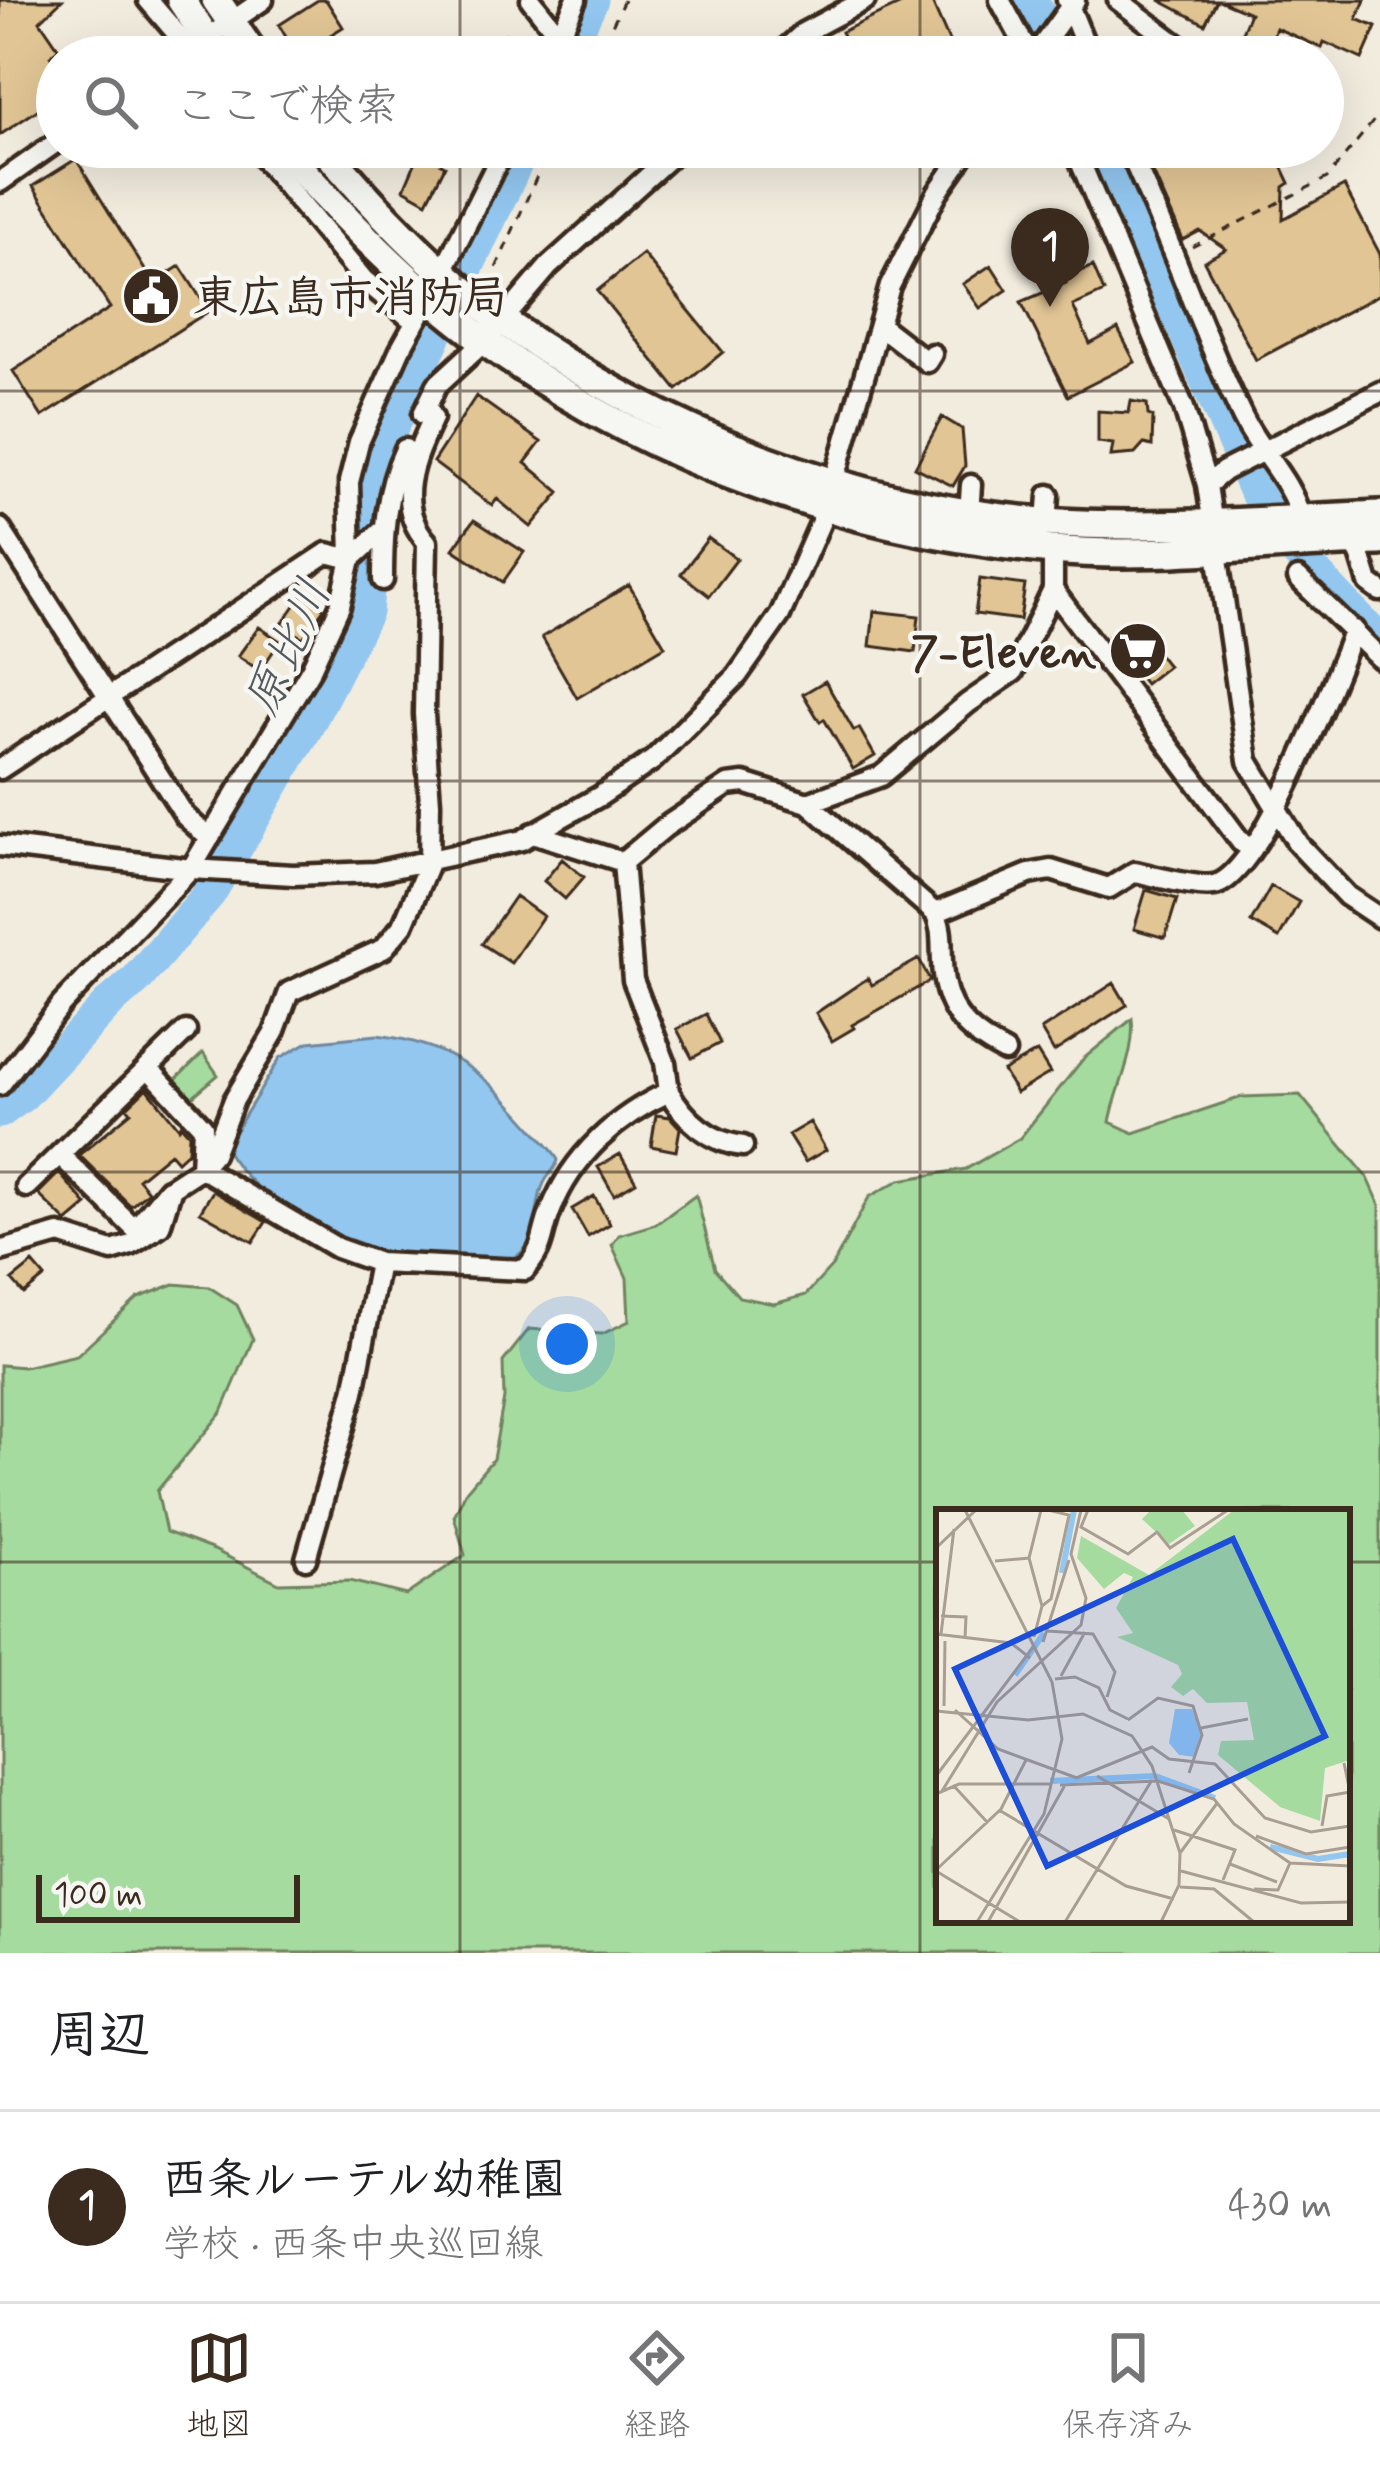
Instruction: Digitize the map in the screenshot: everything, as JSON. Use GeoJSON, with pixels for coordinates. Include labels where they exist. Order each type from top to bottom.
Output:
{"type":"FeatureCollection","features":[{"type":"Feature","properties":{"kind":"highway"},"geometry":{"type":"LineString","coordinates":[[181,0],[193,36]]}},
{"type":"Feature","properties":{"kind":"highway"},"geometry":{"type":"LineString","coordinates":[[223,11],[240,36]]}},
{"type":"Feature","properties":{"kind":"highway"},"geometry":{"type":"LineString","coordinates":[[301,168],[430,296],[489,321]]}},
{"type":"Feature","properties":{"kind":"highway"},"geometry":{"type":"LineString","coordinates":[[343,168],[554,387],[676,454],[831,497],[1270,548],[1359,541]]}},
{"type":"Feature","properties":{"kind":"highway"},"geometry":{"type":"LineString","coordinates":[[831,497],[1050,522]]}},
{"type":"Feature","properties":{"kind":"highway"},"geometry":{"type":"LineString","coordinates":[[1214,538],[1253,521],[1380,515]]}},
{"type":"Feature","properties":{"kind":"street"},"geometry":{"type":"LineString","coordinates":[[148,0],[158,17],[180,36]]}},
{"type":"Feature","properties":{"kind":"street"},"geometry":{"type":"LineString","coordinates":[[223,11],[263,0]]}},
{"type":"Feature","properties":{"kind":"street"},"geometry":{"type":"LineString","coordinates":[[531,0],[560,36]]}},
{"type":"Feature","properties":{"kind":"street"},"geometry":{"type":"LineString","coordinates":[[569,36],[576,0]]}},
{"type":"Feature","properties":{"kind":"street"},"geometry":{"type":"LineString","coordinates":[[799,36],[866,0]]}},
{"type":"Feature","properties":{"kind":"street"},"geometry":{"type":"LineString","coordinates":[[1000,0],[1022,36]]}},
{"type":"Feature","properties":{"kind":"street"},"geometry":{"type":"LineString","coordinates":[[1118,0],[1166,36]]}},
{"type":"Feature","properties":{"kind":"street"},"geometry":{"type":"LineString","coordinates":[[1048,36],[1070,5]]}},
{"type":"Feature","properties":{"kind":"street"},"geometry":{"type":"LineString","coordinates":[[1070,5],[1082,36]]}},
{"type":"Feature","properties":{"kind":"street"},"geometry":{"type":"LineString","coordinates":[[0,182],[36,157]]}},
{"type":"Feature","properties":{"kind":"street"},"geometry":{"type":"LineString","coordinates":[[271,168],[364,280],[415,322]]}},
{"type":"Feature","properties":{"kind":"street"},"geometry":{"type":"LineString","coordinates":[[444,269],[494,168]]}},
{"type":"Feature","properties":{"kind":"street"},"geometry":{"type":"LineString","coordinates":[[383,580],[383,530],[394,473],[437,385],[489,321],[659,168]]}},
{"type":"Feature","properties":{"kind":"street"},"geometry":{"type":"LineString","coordinates":[[0,846],[198,870],[375,872],[522,840],[653,760],[737,676],[780,615],[831,497],[890,286],[954,168]]}},
{"type":"Feature","properties":{"kind":"street"},"geometry":{"type":"LineString","coordinates":[[1083,168],[1184,408],[1207,485],[1248,761],[1275,809],[1322,873],[1380,918]]}},
{"type":"Feature","properties":{"kind":"street"},"geometry":{"type":"LineString","coordinates":[[1136,168],[1243,419],[1261,454],[1297,502],[1301,519]]}},
{"type":"Feature","properties":{"kind":"street"},"geometry":{"type":"LineString","coordinates":[[364,280],[406,235]]}},
{"type":"Feature","properties":{"kind":"street"},"geometry":{"type":"LineString","coordinates":[[0,1085],[62,1004],[198,870],[208,837],[311,669],[340,605],[351,559],[349,482],[359,442],[430,296]]}},
{"type":"Feature","properties":{"kind":"street"},"geometry":{"type":"LineString","coordinates":[[879,325],[927,362],[932,354]]}},
{"type":"Feature","properties":{"kind":"street"},"geometry":{"type":"LineString","coordinates":[[1207,485],[1224,471],[1380,392]]}},
{"type":"Feature","properties":{"kind":"street"},"geometry":{"type":"LineString","coordinates":[[60,1155],[135,1229],[163,1192],[201,1168],[212,1154],[234,1100],[274,1033],[289,992],[383,950],[404,925],[429,863],[424,714],[427,542],[413,526],[409,468],[433,418],[427,406]]}},
{"type":"Feature","properties":{"kind":"street"},"geometry":{"type":"LineString","coordinates":[[969,514],[971,485]]}},
{"type":"Feature","properties":{"kind":"street"},"geometry":{"type":"LineString","coordinates":[[808,803],[881,776],[1013,672],[1053,590],[1050,522]]}},
{"type":"Feature","properties":{"kind":"street"},"geometry":{"type":"LineString","coordinates":[[0,528],[185,816],[208,837]]}},
{"type":"Feature","properties":{"kind":"street"},"geometry":{"type":"LineString","coordinates":[[351,559],[383,530]]}},
{"type":"Feature","properties":{"kind":"street"},"geometry":{"type":"LineString","coordinates":[[1359,541],[1369,583],[1380,592]]}},
{"type":"Feature","properties":{"kind":"street"},"geometry":{"type":"LineString","coordinates":[[0,769],[328,554],[351,559]]}},
{"type":"Feature","properties":{"kind":"street"},"geometry":{"type":"LineString","coordinates":[[1298,578],[1380,658]]}},
{"type":"Feature","properties":{"kind":"street"},"geometry":{"type":"LineString","coordinates":[[1053,590],[1240,842],[1252,849]]}},
{"type":"Feature","properties":{"kind":"street"},"geometry":{"type":"LineString","coordinates":[[935,913],[1029,874],[1051,870],[1109,887],[1136,872],[1213,887],[1231,877],[1275,809],[1354,630]]}},
{"type":"Feature","properties":{"kind":"street"},"geometry":{"type":"LineString","coordinates":[[623,862],[728,785],[744,783],[808,803],[935,913],[941,927],[944,994],[967,1027],[1005,1052]]}},
{"type":"Feature","properties":{"kind":"street"},"geometry":{"type":"LineString","coordinates":[[533,833],[623,862]]}},
{"type":"Feature","properties":{"kind":"street"},"geometry":{"type":"LineString","coordinates":[[623,862],[633,980],[665,1062],[669,1092],[703,1132],[743,1146]]}},
{"type":"Feature","properties":{"kind":"street"},"geometry":{"type":"LineString","coordinates":[[26,1187],[186,1030]]}},
{"type":"Feature","properties":{"kind":"street"},"geometry":{"type":"LineString","coordinates":[[149,1070],[203,1127],[201,1168]]}},
{"type":"Feature","properties":{"kind":"street"},"geometry":{"type":"LineString","coordinates":[[201,1168],[337,1248],[379,1263],[525,1270],[542,1250],[550,1213],[573,1167],[637,1107],[669,1092]]}},
{"type":"Feature","properties":{"kind":"street"},"geometry":{"type":"LineString","coordinates":[[0,1251],[58,1234],[112,1251],[131,1246],[160,1226],[172,1187]]}},
{"type":"Feature","properties":{"kind":"street"},"geometry":{"type":"LineString","coordinates":[[306,1559],[354,1392],[379,1263]]}},
{"type":"Feature","properties":{"kind":"path"},"geometry":{"type":"LineString","coordinates":[[607,36],[624,0]]}},
{"type":"Feature","properties":{"kind":"path"},"geometry":{"type":"LineString","coordinates":[[1344,157],[1380,113]]}},
{"type":"Feature","properties":{"kind":"path"},"geometry":{"type":"LineString","coordinates":[[489,321],[543,168]]}},
{"type":"Feature","properties":{"kind":"path"},"geometry":{"type":"LineString","coordinates":[[1175,256],[1327,178],[1335,168]]}},
{"type":"Feature","properties":{"kind":"green space"},"geometry":{"type":"Polygon","coordinates":[[[1132,1019],[1128,1058],[1110,1122],[1134,1133],[1242,1097],[1300,1095],[1368,1178],[1380,1205],[1380,1953],[0,1953],[0,1365],[24,1367],[77,1355],[138,1298],[174,1284],[209,1287],[237,1305],[253,1339],[222,1412],[157,1491],[166,1532],[279,1583],[350,1581],[406,1595],[465,1555],[454,1516],[466,1491],[493,1459],[504,1398],[503,1362],[529,1329],[602,1334],[629,1321],[627,1278],[612,1245],[619,1235],[656,1224],[696,1195],[715,1269],[739,1297],[774,1304],[806,1295],[833,1265],[869,1197],[900,1180],[966,1169],[1020,1138],[1083,1059],[1132,1019]]]}},
{"type":"Feature","properties":{"kind":"green space"},"geometry":{"type":"Polygon","coordinates":[[[203,1053],[218,1075],[191,1098],[174,1081],[203,1053]]]}},
{"type":"Feature","properties":{"kind":"water"},"geometry":{"type":"Polygon","coordinates":[[[377,1035],[434,1049],[478,1074],[554,1153],[558,1160],[540,1193],[533,1234],[513,1258],[489,1262],[406,1258],[346,1243],[275,1202],[225,1148],[280,1058],[308,1042],[377,1035]]]}},
{"type":"Feature","properties":{"kind":"building"},"geometry":{"type":"Polygon","coordinates":[[[0,0],[62,0],[40,21],[50,36],[36,36],[36,111],[0,135],[0,0]]]}},
{"type":"Feature","properties":{"kind":"building"},"geometry":{"type":"Polygon","coordinates":[[[318,0],[326,0],[343,27],[329,36],[285,36],[279,25],[318,0]]]}},
{"type":"Feature","properties":{"kind":"building"},"geometry":{"type":"Polygon","coordinates":[[[910,0],[931,0],[947,36],[843,36],[841,32],[910,0]]]}},
{"type":"Feature","properties":{"kind":"building"},"geometry":{"type":"Polygon","coordinates":[[[1159,0],[1217,0],[1205,24],[1159,0]]]}},
{"type":"Feature","properties":{"kind":"building"},"geometry":{"type":"Polygon","coordinates":[[[1219,0],[1365,0],[1357,19],[1376,27],[1362,59],[1344,51],[1344,36],[1294,36],[1276,28],[1273,36],[1251,36],[1242,32],[1250,13],[1219,0]]]}},
{"type":"Feature","properties":{"kind":"building","name":"東広島市消防局"},"geometry":{"type":"Polygon","coordinates":[[[62,168],[82,168],[153,283],[180,266],[209,311],[42,417],[13,371],[110,308],[33,186],[62,168]]]}},
{"type":"Feature","properties":{"kind":"building"},"geometry":{"type":"Polygon","coordinates":[[[413,168],[444,168],[427,202],[404,189],[413,168]]]}},
{"type":"Feature","properties":{"kind":"building"},"geometry":{"type":"Polygon","coordinates":[[[1151,168],[1283,168],[1290,183],[1284,187],[1283,219],[1344,186],[1380,254],[1380,294],[1256,360],[1204,261],[1226,249],[1200,231],[1183,240],[1151,168]]]}},
{"type":"Feature","properties":{"kind":"building"},"geometry":{"type":"Polygon","coordinates":[[[643,254],[723,352],[677,390],[597,291],[643,254]]]}},
{"type":"Feature","properties":{"kind":"building"},"geometry":{"type":"Polygon","coordinates":[[[991,265],[1007,290],[980,308],[963,284],[991,265]]]}},
{"type":"Feature","properties":{"kind":"building"},"geometry":{"type":"Polygon","coordinates":[[[1093,266],[1104,292],[1073,306],[1090,344],[1118,329],[1135,362],[1068,396],[1021,302],[1093,266]]]}},
{"type":"Feature","properties":{"kind":"building"},"geometry":{"type":"Polygon","coordinates":[[[476,396],[541,442],[525,463],[560,492],[531,527],[497,499],[492,506],[433,462],[476,396]]]}},
{"type":"Feature","properties":{"kind":"building"},"geometry":{"type":"Polygon","coordinates":[[[1131,401],[1147,404],[1148,415],[1153,417],[1152,446],[1144,444],[1135,454],[1111,456],[1113,444],[1098,442],[1098,411],[1129,413],[1131,401]]]}},
{"type":"Feature","properties":{"kind":"building"},"geometry":{"type":"Polygon","coordinates":[[[942,417],[962,429],[965,466],[953,486],[915,467],[942,417]]]}},
{"type":"Feature","properties":{"kind":"building"},"geometry":{"type":"Polygon","coordinates":[[[474,520],[524,552],[503,582],[453,549],[474,520]]]}},
{"type":"Feature","properties":{"kind":"building"},"geometry":{"type":"Polygon","coordinates":[[[708,538],[737,559],[709,596],[681,574],[708,538]]]}},
{"type":"Feature","properties":{"kind":"building"},"geometry":{"type":"Polygon","coordinates":[[[980,579],[1025,585],[1020,620],[975,614],[980,579]]]}},
{"type":"Feature","properties":{"kind":"building"},"geometry":{"type":"Polygon","coordinates":[[[629,585],[665,646],[577,698],[542,637],[629,585]]]}},
{"type":"Feature","properties":{"kind":"building"},"geometry":{"type":"Polygon","coordinates":[[[303,594],[324,609],[303,638],[282,624],[303,594]]]}},
{"type":"Feature","properties":{"kind":"building"},"geometry":{"type":"Polygon","coordinates":[[[874,611],[919,616],[915,652],[870,646],[874,611]]]}},
{"type":"Feature","properties":{"kind":"building","name":"7-Eleven"},"geometry":{"type":"Polygon","coordinates":[[[1131,619],[1168,666],[1145,684],[1108,637],[1131,619]]]}},
{"type":"Feature","properties":{"kind":"building"},"geometry":{"type":"Polygon","coordinates":[[[259,627],[280,641],[260,671],[238,656],[259,627]]]}},
{"type":"Feature","properties":{"kind":"building"},"geometry":{"type":"Polygon","coordinates":[[[825,681],[854,731],[859,728],[875,756],[853,769],[824,719],[820,722],[803,694],[825,681]]]}},
{"type":"Feature","properties":{"kind":"building"},"geometry":{"type":"Polygon","coordinates":[[[562,859],[584,877],[565,899],[544,881],[562,859]]]}},
{"type":"Feature","properties":{"kind":"building"},"geometry":{"type":"Polygon","coordinates":[[[1271,886],[1299,902],[1279,938],[1251,922],[1271,886]]]}},
{"type":"Feature","properties":{"kind":"building"},"geometry":{"type":"Polygon","coordinates":[[[1146,890],[1177,899],[1165,938],[1134,929],[1146,890]]]}},
{"type":"Feature","properties":{"kind":"building"},"geometry":{"type":"Polygon","coordinates":[[[515,896],[543,916],[511,963],[482,944],[515,896]]]}},
{"type":"Feature","properties":{"kind":"building"},"geometry":{"type":"Polygon","coordinates":[[[919,959],[930,981],[832,1041],[816,1013],[868,978],[872,985],[919,959]]]}},
{"type":"Feature","properties":{"kind":"building"},"geometry":{"type":"Polygon","coordinates":[[[1114,983],[1127,1005],[1054,1052],[1041,1030],[1114,983]]]}},
{"type":"Feature","properties":{"kind":"building"},"geometry":{"type":"Polygon","coordinates":[[[706,1014],[720,1043],[692,1058],[677,1029],[706,1014]]]}},
{"type":"Feature","properties":{"kind":"building"},"geometry":{"type":"Polygon","coordinates":[[[1037,1052],[1050,1073],[1016,1093],[1003,1071],[1037,1052]]]}},
{"type":"Feature","properties":{"kind":"building"},"geometry":{"type":"Polygon","coordinates":[[[147,1088],[189,1134],[188,1151],[177,1161],[170,1153],[138,1179],[148,1191],[131,1206],[79,1155],[131,1112],[127,1107],[147,1088]]]}},
{"type":"Feature","properties":{"kind":"building"},"geometry":{"type":"Polygon","coordinates":[[[656,1115],[670,1117],[680,1128],[676,1151],[651,1146],[656,1115]]]}},
{"type":"Feature","properties":{"kind":"building"},"geometry":{"type":"Polygon","coordinates":[[[810,1122],[826,1150],[805,1162],[788,1135],[810,1122]]]}},
{"type":"Feature","properties":{"kind":"building"},"geometry":{"type":"Polygon","coordinates":[[[620,1154],[636,1182],[614,1195],[598,1167],[620,1154]]]}},
{"type":"Feature","properties":{"kind":"building"},"geometry":{"type":"Polygon","coordinates":[[[59,1173],[87,1205],[67,1222],[38,1194],[59,1173]]]}},
{"type":"Feature","properties":{"kind":"building"},"geometry":{"type":"Polygon","coordinates":[[[213,1191],[266,1222],[253,1242],[200,1212],[213,1191]]]}},
{"type":"Feature","properties":{"kind":"building"},"geometry":{"type":"Polygon","coordinates":[[[594,1196],[610,1224],[588,1237],[572,1209],[594,1196]]]}},
{"type":"Feature","properties":{"kind":"building"},"geometry":{"type":"Polygon","coordinates":[[[33,1263],[45,1277],[24,1294],[12,1280],[33,1263]]]}},
{"type":"Feature","properties":{"kind":"waterway","name":"原比川"},"geometry":{"type":"LineString","coordinates":[[575,36],[592,0]]}},
{"type":"Feature","properties":{"kind":"waterway"},"geometry":{"type":"LineString","coordinates":[[1032,0],[1051,36]]}},
{"type":"Feature","properties":{"kind":"waterway","name":"原比川"},"geometry":{"type":"LineString","coordinates":[[0,1112],[22,1096],[136,980],[210,893],[306,729],[366,612],[367,522],[378,458],[514,168]]}},
{"type":"Feature","properties":{"kind":"waterway"},"geometry":{"type":"LineString","coordinates":[[1113,168],[1254,490],[1291,547],[1380,641]]}},
{"type":"Feature","properties":{"kind":"place","name":"東広島市消防局"},"geometry":{"type":"Point","coordinates":[151,296]}},
{"type":"Feature","properties":{"kind":"place","name":"西条ルーテル幼稚園"},"geometry":{"type":"Point","coordinates":[1050,307]}},
{"type":"Feature","properties":{"kind":"place","name":"7-Eleven"},"geometry":{"type":"Point","coordinates":[1138,651]}}]}
